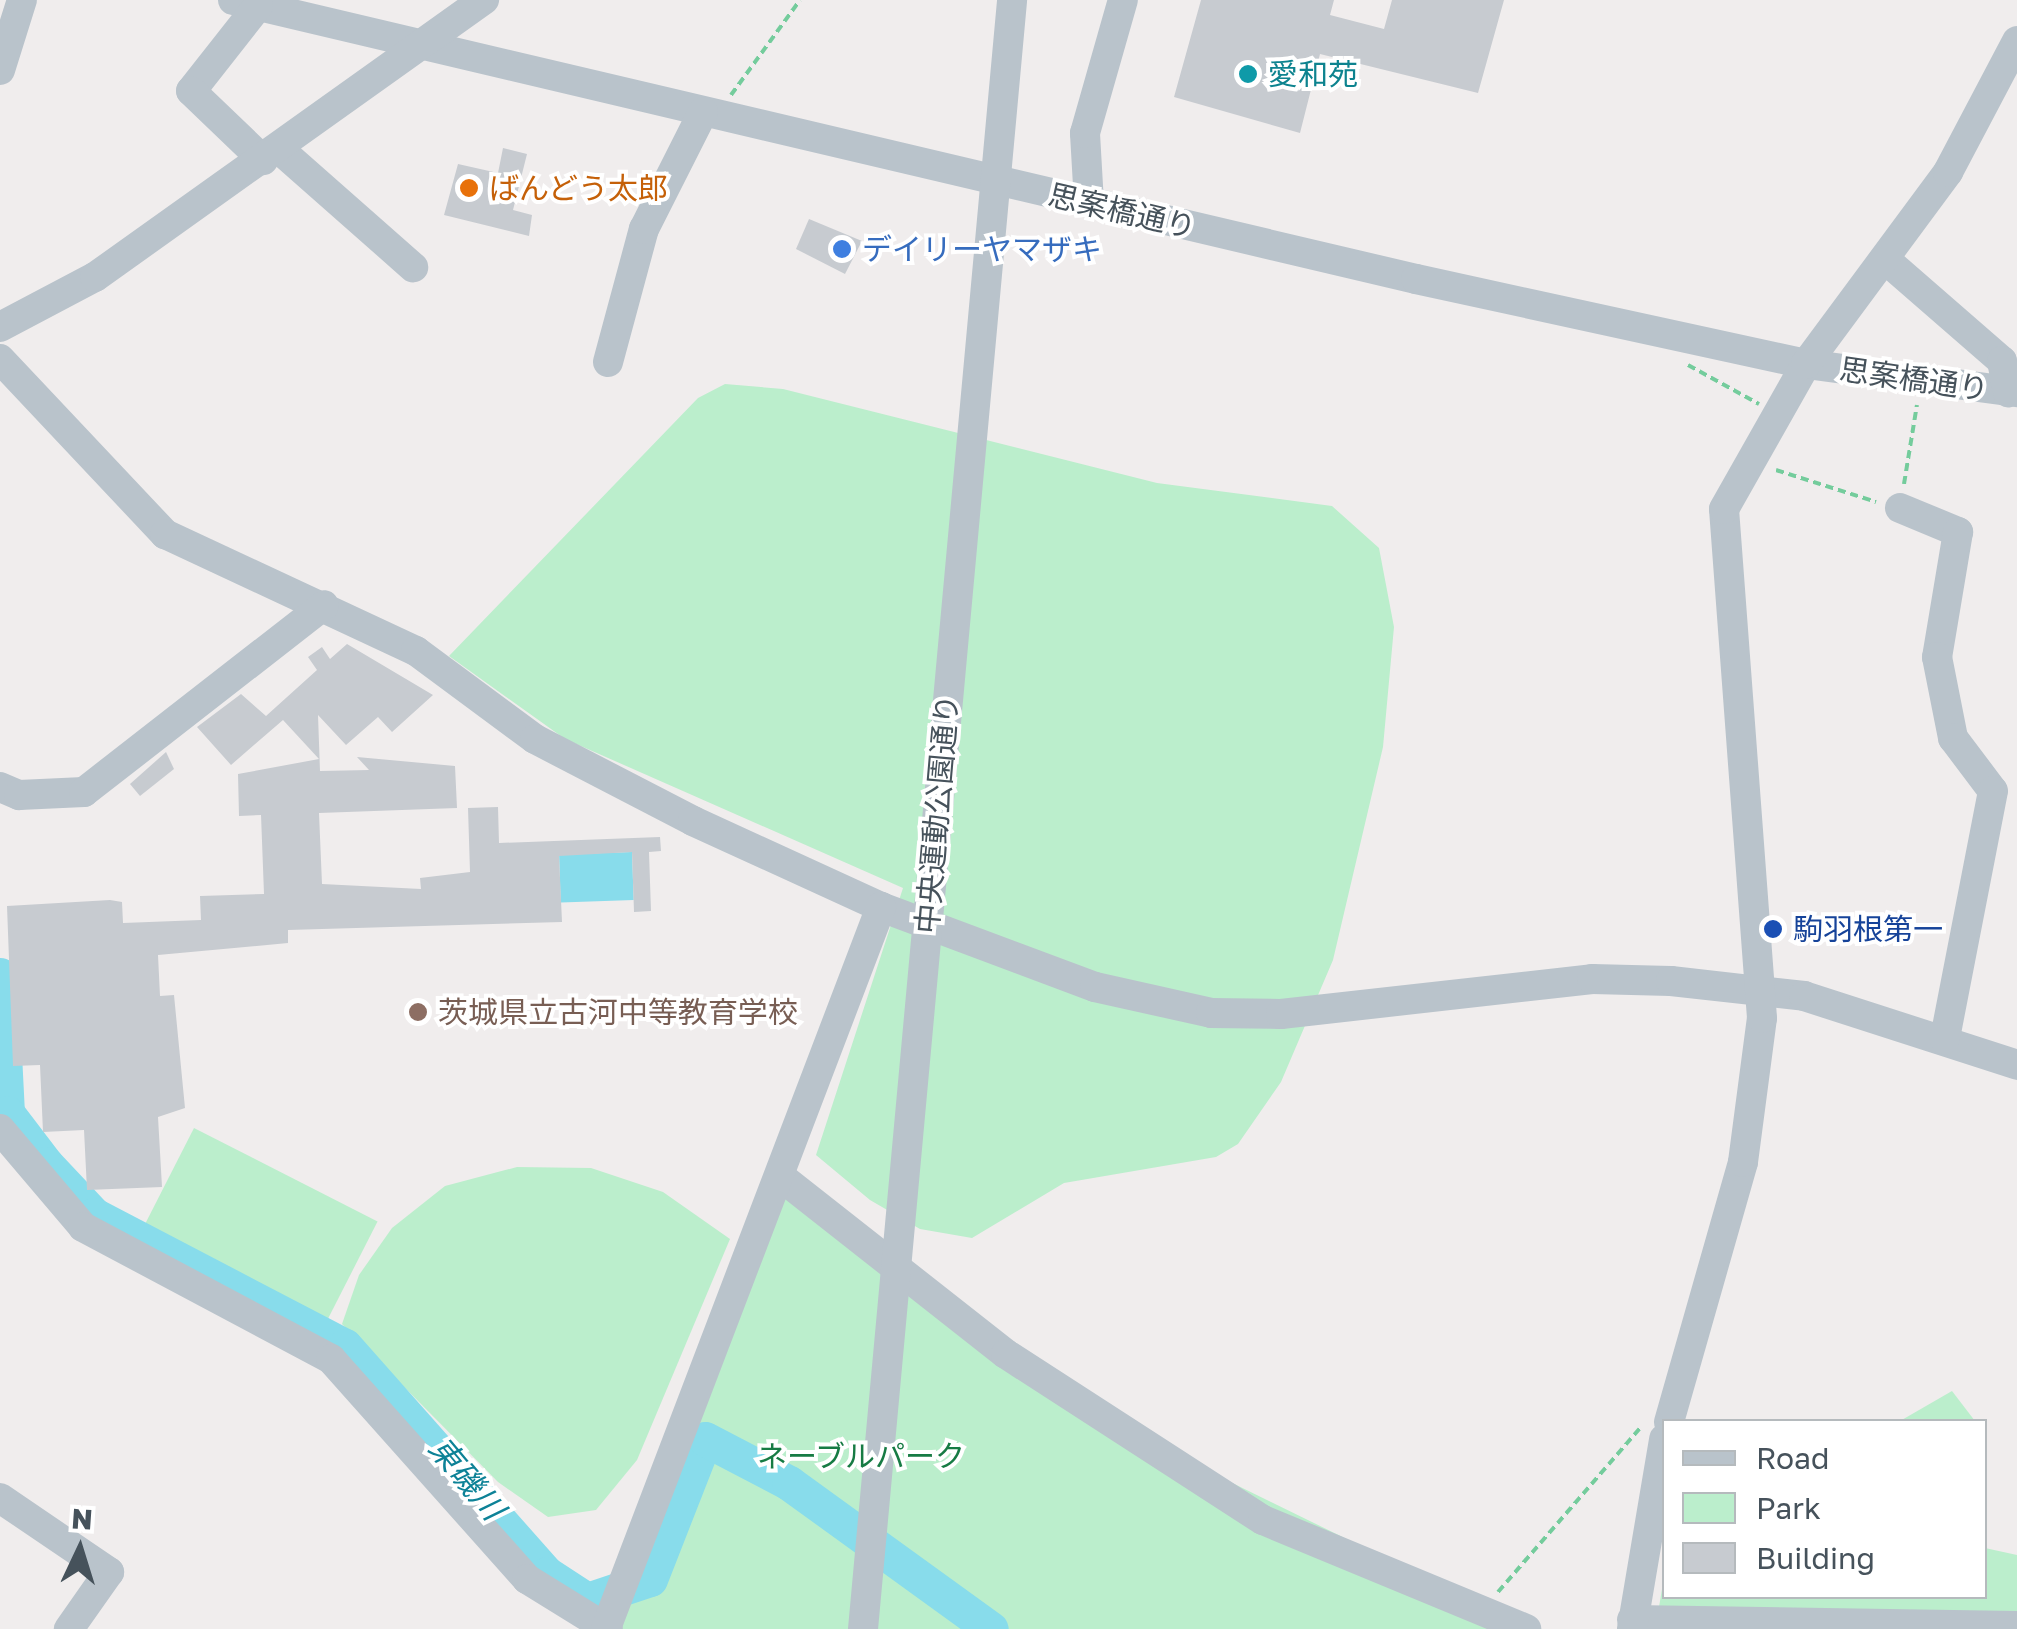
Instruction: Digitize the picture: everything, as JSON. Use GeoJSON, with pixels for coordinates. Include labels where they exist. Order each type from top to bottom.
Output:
{"type":"FeatureCollection","features":[{"type":"Feature","properties":{"kind":"street"},"geometry":{"type":"LineString","coordinates":[[0,70],[22,0]]}},
{"type":"Feature","properties":{"kind":"street"},"geometry":{"type":"LineString","coordinates":[[0,327],[95,277],[428,46],[484,0]]}},
{"type":"Feature","properties":{"kind":"street","name":"中央運動公園通り"},"geometry":{"type":"LineString","coordinates":[[863,1629],[1012,0]]}},
{"type":"Feature","properties":{"kind":"street"},"geometry":{"type":"LineString","coordinates":[[1089,203],[1085,133],[1122,0]]}},
{"type":"Feature","properties":{"kind":"street"},"geometry":{"type":"LineString","coordinates":[[257,3],[191,91],[413,267]]}},
{"type":"Feature","properties":{"kind":"street","name":"思案橋通り"},"geometry":{"type":"LineString","coordinates":[[257,3],[995,181],[1660,332],[1806,364],[2012,392]]}},
{"type":"Feature","properties":{"kind":"street"},"geometry":{"type":"LineString","coordinates":[[1664,1419],[1743,1162],[1763,993],[1723,540],[1724,509],[1751,454],[1806,364],[1887,261],[1957,157],[2017,41]]}},
{"type":"Feature","properties":{"kind":"street"},"geometry":{"type":"LineString","coordinates":[[608,362],[644,229],[710,113]]}},
{"type":"Feature","properties":{"kind":"street"},"geometry":{"type":"LineString","coordinates":[[1887,261],[2002,361],[2012,392]]}},
{"type":"Feature","properties":{"kind":"street"},"geometry":{"type":"LineString","coordinates":[[0,359],[133,511],[416,651],[535,739],[882,908],[1095,988],[1212,1013],[1365,1010],[1592,979],[1804,996],[2017,1065]]}},
{"type":"Feature","properties":{"kind":"street"},"geometry":{"type":"LineString","coordinates":[[1900,508],[1958,532],[1936,658],[1953,738],[1993,792],[1945,1039]]}},
{"type":"Feature","properties":{"kind":"street"},"geometry":{"type":"LineString","coordinates":[[0,787],[18,795],[84,792],[324,605]]}},
{"type":"Feature","properties":{"kind":"street"},"geometry":{"type":"LineString","coordinates":[[0,1128],[83,1228],[331,1359],[526,1579],[607,1629],[882,908]]}},
{"type":"Feature","properties":{"kind":"street"},"geometry":{"type":"LineString","coordinates":[[781,1178],[897,1260],[1006,1354],[1263,1520],[1485,1607],[1526,1629]]}},
{"type":"Feature","properties":{"kind":"street"},"geometry":{"type":"LineString","coordinates":[[1662,1425],[1632,1624],[2017,1626]]}},
{"type":"Feature","properties":{"kind":"street"},"geometry":{"type":"LineString","coordinates":[[0,1498],[109,1572],[68,1629]]}},
{"type":"Feature","properties":{"kind":"path"},"geometry":{"type":"LineString","coordinates":[[710,113],[800,0]]}},
{"type":"Feature","properties":{"kind":"path"},"geometry":{"type":"LineString","coordinates":[[1660,332],[1673,356],[1776,413]]}},
{"type":"Feature","properties":{"kind":"path"},"geometry":{"type":"LineString","coordinates":[[1751,454],[1782,474],[1900,508],[1921,381]]}},
{"type":"Feature","properties":{"kind":"path"},"geometry":{"type":"LineString","coordinates":[[1485,1607],[1662,1425]]}},
{"type":"Feature","properties":{"kind":"green space"},"geometry":{"type":"Polygon","coordinates":[[[725,384],[783,389],[1157,483],[1332,506],[1379,548],[1394,627],[1383,747],[1333,960],[1281,1082],[1238,1144],[1216,1157],[1064,1183],[972,1238],[920,1229],[870,1200],[816,1155],[903,888],[565,739],[449,656],[698,398],[725,384]]]}},
{"type":"Feature","properties":{"kind":"green space"},"geometry":{"type":"Polygon","coordinates":[[[194,1128],[378,1222],[324,1326],[141,1232],[194,1128]]]}},
{"type":"Feature","properties":{"kind":"green space"},"geometry":{"type":"Polygon","coordinates":[[[517,1167],[591,1168],[663,1192],[730,1239],[637,1460],[596,1510],[548,1517],[498,1482],[342,1324],[359,1275],[392,1228],[445,1186],[517,1167]]]}},
{"type":"Feature","properties":{"kind":"green space","name":"ネーブルパーク"},"geometry":{"type":"Polygon","coordinates":[[[781,1177],[1096,1416],[1530,1629],[608,1629],[781,1177]]]}},
{"type":"Feature","properties":{"kind":"green space"},"geometry":{"type":"Polygon","coordinates":[[[1952,1391],[1973,1419],[1903,1419],[1952,1391]]]}},
{"type":"Feature","properties":{"kind":"green space"},"geometry":{"type":"Polygon","coordinates":[[[1987,1548],[2017,1555],[2017,1629],[1657,1619],[1662,1589],[1662,1599],[1987,1599],[1987,1548]]]}},
{"type":"Feature","properties":{"kind":"water"},"geometry":{"type":"Polygon","coordinates":[[[632,852],[634,900],[561,903],[559,855],[632,852]]]}},
{"type":"Feature","properties":{"kind":"building","name":"愛和苑"},"geometry":{"type":"Polygon","coordinates":[[[1201,0],[1334,0],[1330,15],[1384,29],[1392,0],[1504,0],[1478,93],[1320,54],[1300,133],[1174,97],[1201,0]]]}},
{"type":"Feature","properties":{"kind":"building"},"geometry":{"type":"Polygon","coordinates":[[[503,148],[527,154],[513,210],[532,215],[529,236],[444,215],[458,164],[498,173],[503,148]]]}},
{"type":"Feature","properties":{"kind":"building"},"geometry":{"type":"Polygon","coordinates":[[[809,219],[862,241],[845,274],[796,249],[809,219]]]}},
{"type":"Feature","properties":{"kind":"building"},"geometry":{"type":"Polygon","coordinates":[[[347,644],[433,695],[392,732],[378,717],[346,745],[318,715],[320,771],[369,770],[357,757],[455,766],[457,808],[319,813],[322,884],[421,889],[420,878],[470,872],[468,808],[498,807],[499,843],[660,837],[661,851],[649,852],[651,911],[634,912],[632,852],[559,856],[562,922],[288,930],[288,943],[158,955],[160,996],[174,995],[185,1108],[158,1117],[162,1187],[87,1190],[84,1130],[43,1132],[40,1065],[13,1066],[7,906],[110,900],[122,902],[123,923],[201,920],[200,896],[264,894],[261,815],[239,816],[238,774],[319,759],[283,720],[231,765],[197,727],[241,694],[266,716],[317,670],[308,657],[322,647],[330,659],[347,644]]]}},
{"type":"Feature","properties":{"kind":"building"},"geometry":{"type":"Polygon","coordinates":[[[166,752],[174,769],[140,796],[130,784],[166,752]]]}},
{"type":"Feature","properties":{"kind":"waterway","name":"東磯川"},"geometry":{"type":"LineString","coordinates":[[0,975],[7,1113],[46,1164],[94,1215],[345,1346],[547,1574],[587,1600],[650,1579],[705,1439],[789,1483],[991,1629]]}},
{"type":"Feature","properties":{"kind":"place","name":"愛和苑"},"geometry":{"type":"Point","coordinates":[1248,74]}},
{"type":"Feature","properties":{"kind":"place","name":"ばんどう太郎"},"geometry":{"type":"Point","coordinates":[469,188]}},
{"type":"Feature","properties":{"kind":"place","name":"デイリーヤマザキ"},"geometry":{"type":"Point","coordinates":[842,249]}},
{"type":"Feature","properties":{"kind":"place","name":"駒羽根第一"},"geometry":{"type":"Point","coordinates":[1773,929]}},
{"type":"Feature","properties":{"kind":"place","name":"茨城県立古河中等教育学校"},"geometry":{"type":"Point","coordinates":[418,1012]}}]}
